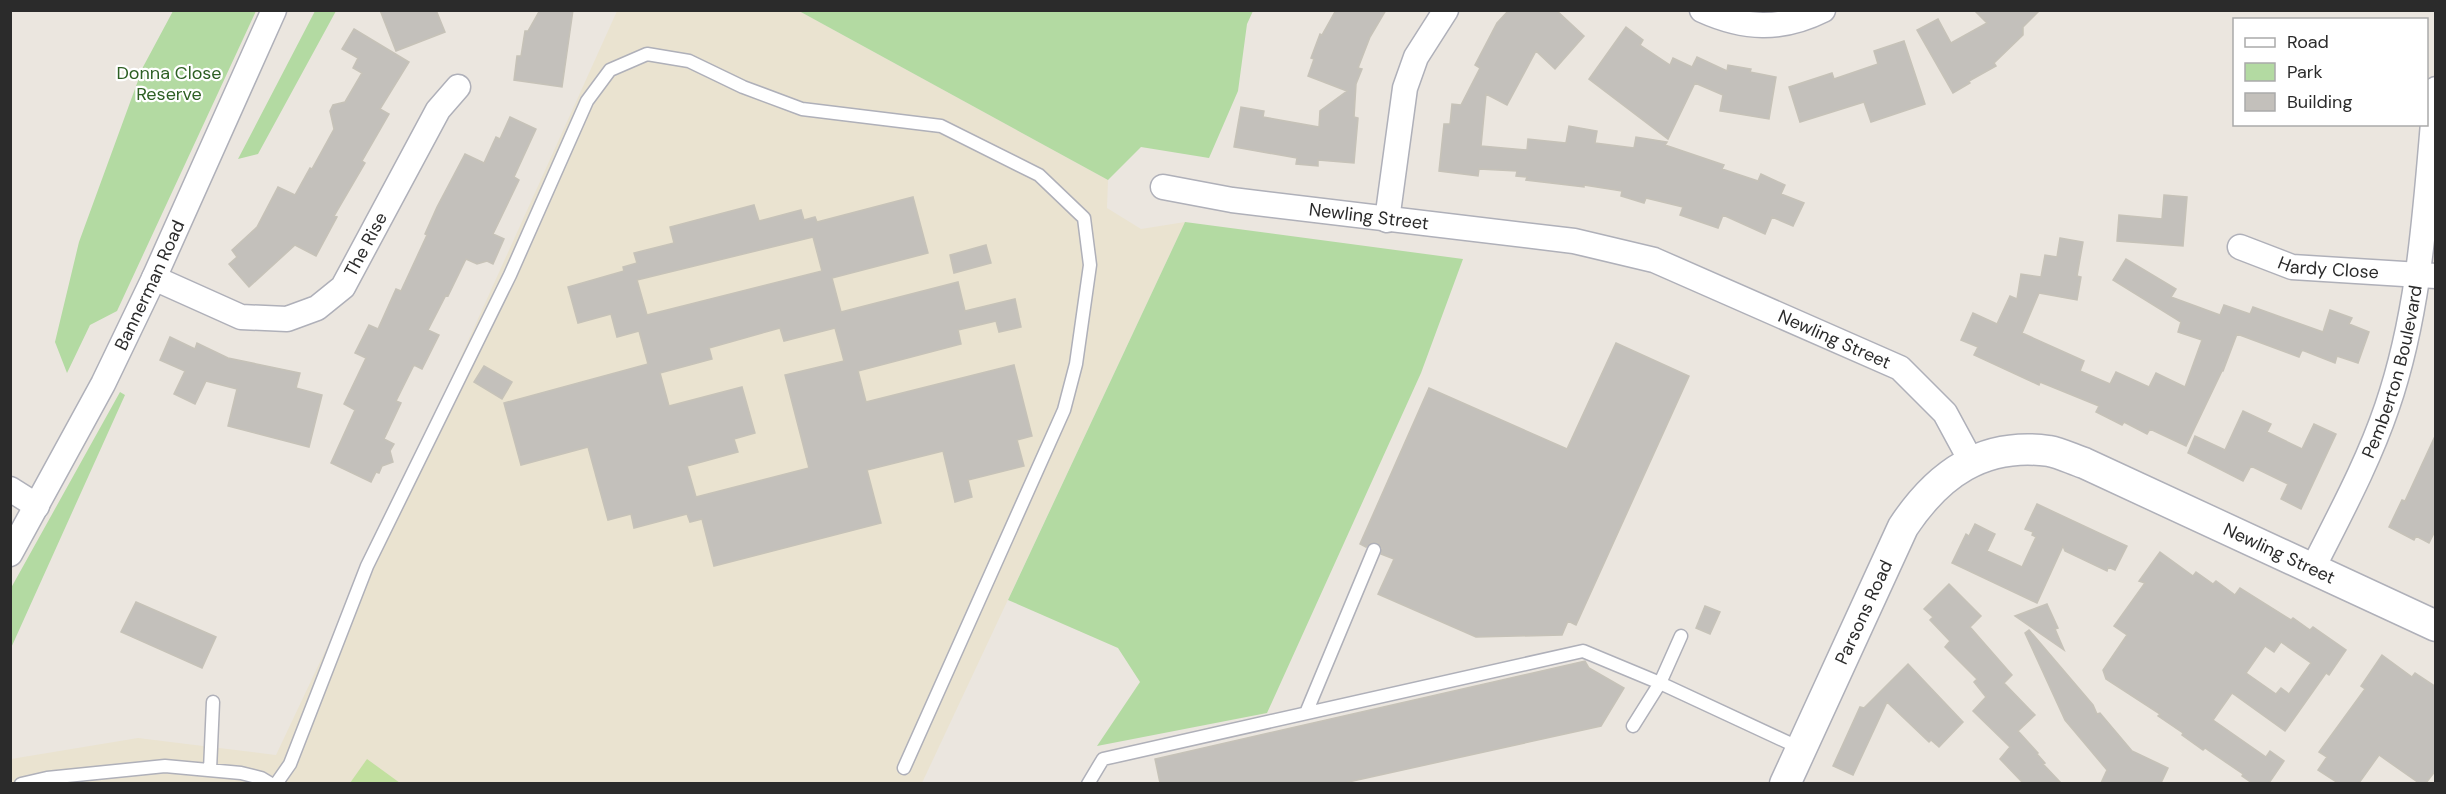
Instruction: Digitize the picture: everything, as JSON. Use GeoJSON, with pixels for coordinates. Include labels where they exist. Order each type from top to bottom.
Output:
{"type":"FeatureCollection","features":[{"type":"Feature","properties":{"kind":"street","name":"Bannerman Road"},"geometry":{"type":"LineString","coordinates":[[10,554],[103,384],[154,278],[274,10]]}},
{"type":"Feature","properties":{"kind":"street"},"geometry":{"type":"LineString","coordinates":[[1387,220],[1405,88],[1416,57],[1446,10]]}},
{"type":"Feature","properties":{"kind":"street"},"geometry":{"type":"LineString","coordinates":[[1702,10],[1725,20],[1755,26],[1787,25],[1823,10]]}},
{"type":"Feature","properties":{"kind":"street","name":"The Rise"},"geometry":{"type":"LineString","coordinates":[[154,278],[241,317],[287,319],[317,308],[343,287],[438,110],[458,87]]}},
{"type":"Feature","properties":{"kind":"street","name":"Pemberton Boulevard"},"geometry":{"type":"LineString","coordinates":[[2313,568],[2387,408],[2427,275],[2436,90]]}},
{"type":"Feature","properties":{"kind":"street","name":"Newling Street"},"geometry":{"type":"LineString","coordinates":[[1163,187],[1232,200],[1574,241],[1654,260],[1900,368],[1945,413],[1971,461],[2012,450],[2050,451],[2094,467],[2436,626]]}},
{"type":"Feature","properties":{"kind":"street","name":"Hardy Close"},"geometry":{"type":"LineString","coordinates":[[2240,247],[2292,267],[2427,275]]}},
{"type":"Feature","properties":{"kind":"street","name":"Parsons Road"},"geometry":{"type":"LineString","coordinates":[[1785,783],[1903,527],[1918,504],[1953,472],[1971,461]]}},
{"type":"Feature","properties":{"kind":"street"},"geometry":{"type":"LineString","coordinates":[[10,489],[37,506]]}},
{"type":"Feature","properties":{"kind":"lane"},"geometry":{"type":"LineString","coordinates":[[276,783],[290,764],[367,566],[510,275],[587,101],[610,70],[647,54],[688,61],[743,87],[802,109],[941,126],[1039,175],[1084,218],[1090,265],[1076,364],[1064,410],[904,768]]}},
{"type":"Feature","properties":{"kind":"lane"},"geometry":{"type":"LineString","coordinates":[[1306,713],[1374,550]]}},
{"type":"Feature","properties":{"kind":"lane"},"geometry":{"type":"LineString","coordinates":[[1632,726],[1660,683],[1681,636]]}},
{"type":"Feature","properties":{"kind":"lane"},"geometry":{"type":"LineString","coordinates":[[1088,783],[1102,759],[1583,651],[1660,683],[1802,749]]}},
{"type":"Feature","properties":{"kind":"lane"},"geometry":{"type":"LineString","coordinates":[[210,770],[213,702]]}},
{"type":"Feature","properties":{"kind":"lane"},"geometry":{"type":"LineString","coordinates":[[21,783],[47,777],[163,766],[261,778],[271,783]]}},
{"type":"Feature","properties":{"kind":"shaded area"},"geometry":{"type":"Polygon","coordinates":[[[617,11],[799,11],[1108,180],[1107,208],[1141,229],[1185,222],[922,783],[11,784],[11,759],[138,738],[276,755],[389,516],[617,11]]]}},
{"type":"Feature","properties":{"kind":"green space","name":"Donna Close Reserve"},"geometry":{"type":"Polygon","coordinates":[[[173,11],[256,11],[117,311],[90,325],[67,373],[55,342],[79,242],[143,67],[173,11]]]}},
{"type":"Feature","properties":{"kind":"green space"},"geometry":{"type":"Polygon","coordinates":[[[315,11],[336,11],[258,154],[238,159],[315,11]]]}},
{"type":"Feature","properties":{"kind":"green space"},"geometry":{"type":"Polygon","coordinates":[[[799,11],[1253,11],[1247,24],[1238,91],[1209,158],[1141,147],[1108,180],[799,11]]]}},
{"type":"Feature","properties":{"kind":"green space"},"geometry":{"type":"Polygon","coordinates":[[[1185,222],[1463,259],[1421,373],[1267,713],[1097,746],[1140,682],[1118,648],[1008,600],[1185,222]]]}},
{"type":"Feature","properties":{"kind":"green space"},"geometry":{"type":"Polygon","coordinates":[[[120,392],[125,395],[11,648],[11,588],[120,392]]]}},
{"type":"Feature","properties":{"kind":"green space"},"geometry":{"type":"Polygon","coordinates":[[[367,759],[400,783],[350,783],[367,759]]]}},
{"type":"Feature","properties":{"kind":"building"},"geometry":{"type":"Polygon","coordinates":[[[380,10],[436,10],[445,32],[396,51],[380,10]]]}},
{"type":"Feature","properties":{"kind":"building"},"geometry":{"type":"Polygon","coordinates":[[[540,10],[573,10],[562,87],[514,80],[517,56],[521,56],[525,31],[528,31],[540,10]]]}},
{"type":"Feature","properties":{"kind":"building"},"geometry":{"type":"Polygon","coordinates":[[[1336,10],[1386,10],[1370,37],[1358,68],[1362,69],[1356,84],[1354,117],[1358,118],[1354,163],[1318,160],[1318,166],[1296,164],[1297,158],[1234,147],[1241,107],[1264,111],[1263,117],[1319,127],[1320,111],[1347,91],[1308,76],[1314,59],[1311,58],[1320,34],[1322,35],[1336,10]]]}},
{"type":"Feature","properties":{"kind":"building"},"geometry":{"type":"Polygon","coordinates":[[[1509,10],[1556,10],[1584,36],[1555,69],[1536,51],[1507,105],[1486,94],[1481,146],[1527,150],[1528,139],[1566,143],[1569,126],[1597,131],[1595,143],[1634,148],[1636,137],[1667,142],[1665,145],[1724,165],[1722,169],[1758,181],[1761,174],[1785,185],[1781,194],[1804,203],[1793,226],[1772,217],[1765,234],[1723,215],[1718,228],[1680,215],[1683,207],[1646,198],[1644,203],[1621,196],[1622,191],[1526,180],[1527,177],[1516,176],[1517,171],[1479,169],[1478,176],[1439,171],[1444,124],[1450,124],[1452,104],[1461,105],[1480,68],[1475,65],[1497,23],[1509,10]]]}},
{"type":"Feature","properties":{"kind":"building"},"geometry":{"type":"Polygon","coordinates":[[[1974,10],[2040,10],[2023,27],[2023,35],[1994,63],[1996,66],[1953,93],[1917,30],[1938,19],[1951,43],[1987,23],[1974,10]]]}},
{"type":"Feature","properties":{"kind":"building"},"geometry":{"type":"Polygon","coordinates":[[[1626,27],[1643,40],[1640,45],[1670,65],[1673,58],[1692,67],[1697,57],[1727,71],[1728,65],[1776,77],[1769,119],[1720,111],[1723,95],[1695,83],[1668,139],[1589,79],[1626,27]]]}},
{"type":"Feature","properties":{"kind":"building"},"geometry":{"type":"Polygon","coordinates":[[[354,29],[409,62],[380,109],[389,114],[362,161],[365,163],[334,216],[337,217],[316,256],[295,245],[249,287],[229,264],[237,257],[232,250],[257,227],[278,187],[295,195],[310,168],[312,169],[334,129],[330,111],[333,105],[345,102],[362,73],[353,68],[358,58],[342,49],[354,29]]]}},
{"type":"Feature","properties":{"kind":"building"},"geometry":{"type":"Polygon","coordinates":[[[1904,41],[1925,104],[1871,122],[1864,102],[1800,122],[1789,87],[1832,73],[1834,79],[1878,64],[1874,51],[1904,41]]]}},
{"type":"Feature","properties":{"kind":"building"},"geometry":{"type":"Polygon","coordinates":[[[510,117],[536,129],[514,177],[519,180],[493,234],[504,239],[493,264],[487,261],[477,264],[466,259],[448,296],[446,295],[428,330],[439,335],[422,369],[414,365],[396,401],[401,403],[384,439],[394,444],[390,451],[393,462],[382,466],[371,482],[331,463],[355,410],[344,404],[366,358],[355,353],[369,325],[378,329],[396,289],[401,291],[427,235],[425,234],[437,207],[465,154],[484,163],[496,137],[500,139],[510,117]]]}},
{"type":"Feature","properties":{"kind":"building"},"geometry":{"type":"Polygon","coordinates":[[[2164,195],[2187,197],[2183,246],[2117,241],[2119,215],[2162,219],[2164,195]]]}},
{"type":"Feature","properties":{"kind":"building"},"geometry":{"type":"Polygon","coordinates":[[[913,197],[928,253],[832,278],[841,312],[958,282],[965,311],[1015,299],[1021,327],[999,332],[996,321],[958,330],[961,344],[858,371],[866,402],[1014,365],[1032,436],[1017,440],[1024,466],[968,480],[972,497],[955,502],[943,451],[867,470],[881,523],[714,566],[702,519],[690,522],[687,514],[634,528],[631,514],[608,520],[588,447],[521,465],[504,403],[648,364],[639,331],[617,337],[611,314],[578,323],[568,287],[624,271],[623,267],[637,263],[634,253],[674,243],[670,227],[754,205],[759,221],[801,210],[804,220],[815,217],[817,222],[913,197]],[[813,237],[637,280],[647,315],[822,271],[813,237]],[[780,328],[709,348],[712,359],[660,373],[669,406],[742,387],[755,433],[734,439],[738,452],[687,466],[696,497],[809,468],[785,375],[844,361],[835,328],[784,341],[780,328]]]}},
{"type":"Feature","properties":{"kind":"building"},"geometry":{"type":"Polygon","coordinates":[[[2060,238],[2083,242],[2077,276],[2081,277],[2077,300],[2039,293],[2022,333],[2084,361],[2080,371],[2110,384],[2116,372],[2149,387],[2156,373],[2185,387],[2202,340],[2178,332],[2181,322],[2113,280],[2126,259],[2176,289],[2171,297],[2220,315],[2224,305],[2250,314],[2253,307],[2323,332],[2330,310],[2352,318],[2349,324],[2369,332],[2358,363],[2337,356],[2335,363],[2302,350],[2299,357],[2237,334],[2223,371],[2186,446],[2150,429],[2147,434],[2124,422],[2122,425],[2096,412],[2099,406],[2040,382],[2039,385],[1974,355],[1978,347],[1961,340],[1973,313],[1997,324],[2010,296],[2017,299],[2021,274],[2041,277],[2045,255],[2057,257],[2060,238]]]}},
{"type":"Feature","properties":{"kind":"building"},"geometry":{"type":"Polygon","coordinates":[[[986,245],[991,263],[954,273],[950,255],[986,245]]]}},
{"type":"Feature","properties":{"kind":"building"},"geometry":{"type":"Polygon","coordinates":[[[170,337],[195,349],[197,343],[228,358],[300,373],[296,388],[322,395],[309,447],[228,426],[237,389],[206,381],[195,404],[174,394],[185,371],[160,360],[170,337]]]}},
{"type":"Feature","properties":{"kind":"building"},"geometry":{"type":"Polygon","coordinates":[[[1616,343],[1689,376],[1576,625],[1568,621],[1562,635],[1476,637],[1378,594],[1394,559],[1381,554],[1382,548],[1378,543],[1372,542],[1366,547],[1360,544],[1429,388],[1567,449],[1616,343]]]}},
{"type":"Feature","properties":{"kind":"building"},"geometry":{"type":"Polygon","coordinates":[[[484,366],[512,382],[502,399],[474,382],[484,366]]]}},
{"type":"Feature","properties":{"kind":"building"},"geometry":{"type":"Polygon","coordinates":[[[2243,411],[2271,424],[2267,432],[2302,449],[2314,424],[2336,434],[2301,509],[2281,499],[2288,484],[2251,466],[2243,481],[2188,453],[2195,436],[2225,450],[2243,411]]]}},
{"type":"Feature","properties":{"kind":"building"},"geometry":{"type":"Polygon","coordinates":[[[2436,434],[2436,529],[2429,543],[2416,536],[2414,540],[2389,527],[2402,500],[2405,501],[2436,434]]]}},
{"type":"Feature","properties":{"kind":"building"},"geometry":{"type":"Polygon","coordinates":[[[2037,504],[2127,546],[2115,570],[2108,567],[2107,571],[2065,551],[2063,546],[2037,603],[1952,563],[1966,534],[1969,536],[1975,524],[1995,534],[1987,551],[2022,567],[2036,537],[2032,535],[2033,532],[2025,529],[2037,504]]]}},
{"type":"Feature","properties":{"kind":"building"},"geometry":{"type":"Polygon","coordinates":[[[2160,552],[2193,576],[2196,572],[2213,584],[2216,581],[2235,595],[2240,588],[2291,620],[2293,618],[2310,630],[2313,627],[2346,650],[2329,675],[2326,673],[2285,731],[2232,693],[2213,720],[2266,757],[2270,751],[2284,761],[2269,783],[2252,783],[2242,776],[2243,774],[2182,735],[2183,733],[2158,716],[2160,714],[2106,679],[2103,670],[2127,635],[2114,626],[2145,583],[2139,581],[2160,552]],[[2281,642],[2274,652],[2265,646],[2246,673],[2276,694],[2281,688],[2289,694],[2311,663],[2281,642]]]}},
{"type":"Feature","properties":{"kind":"building"},"geometry":{"type":"Polygon","coordinates":[[[1949,584],[1981,616],[1970,627],[2012,675],[2004,683],[2035,715],[2018,731],[2061,783],[2023,783],[2000,759],[2010,747],[1973,711],[1986,697],[1974,682],[1977,679],[1945,647],[1950,641],[1930,620],[1933,617],[1924,609],[1949,584]]]}},
{"type":"Feature","properties":{"kind":"building"},"geometry":{"type":"Polygon","coordinates":[[[136,602],[216,637],[202,668],[121,632],[136,602]]]}},
{"type":"Feature","properties":{"kind":"building"},"geometry":{"type":"Polygon","coordinates":[[[2047,604],[2058,628],[2055,629],[2064,650],[2015,616],[2047,604]]]}},
{"type":"Feature","properties":{"kind":"building"},"geometry":{"type":"Polygon","coordinates":[[[1705,606],[1720,612],[1710,634],[1696,628],[1705,606]]]}},
{"type":"Feature","properties":{"kind":"building"},"geometry":{"type":"Polygon","coordinates":[[[2029,630],[2093,705],[2097,714],[2100,713],[2132,751],[2168,768],[2161,783],[2101,783],[2107,770],[2065,720],[2025,633],[2029,630]]]}},
{"type":"Feature","properties":{"kind":"building"},"geometry":{"type":"Polygon","coordinates":[[[2382,655],[2412,677],[2415,673],[2436,687],[2436,770],[2426,783],[2419,783],[2379,755],[2359,783],[2338,783],[2318,770],[2327,757],[2319,752],[2365,689],[2361,686],[2382,655]]]}},
{"type":"Feature","properties":{"kind":"building"},"geometry":{"type":"Polygon","coordinates":[[[1585,661],[1589,668],[1624,688],[1601,726],[1344,783],[1160,783],[1155,759],[1585,661]]]}},
{"type":"Feature","properties":{"kind":"building"},"geometry":{"type":"Polygon","coordinates":[[[1908,664],[1963,722],[1939,747],[1931,740],[1929,742],[1887,702],[1853,775],[1833,766],[1860,707],[1864,708],[1908,664]]]}}]}
